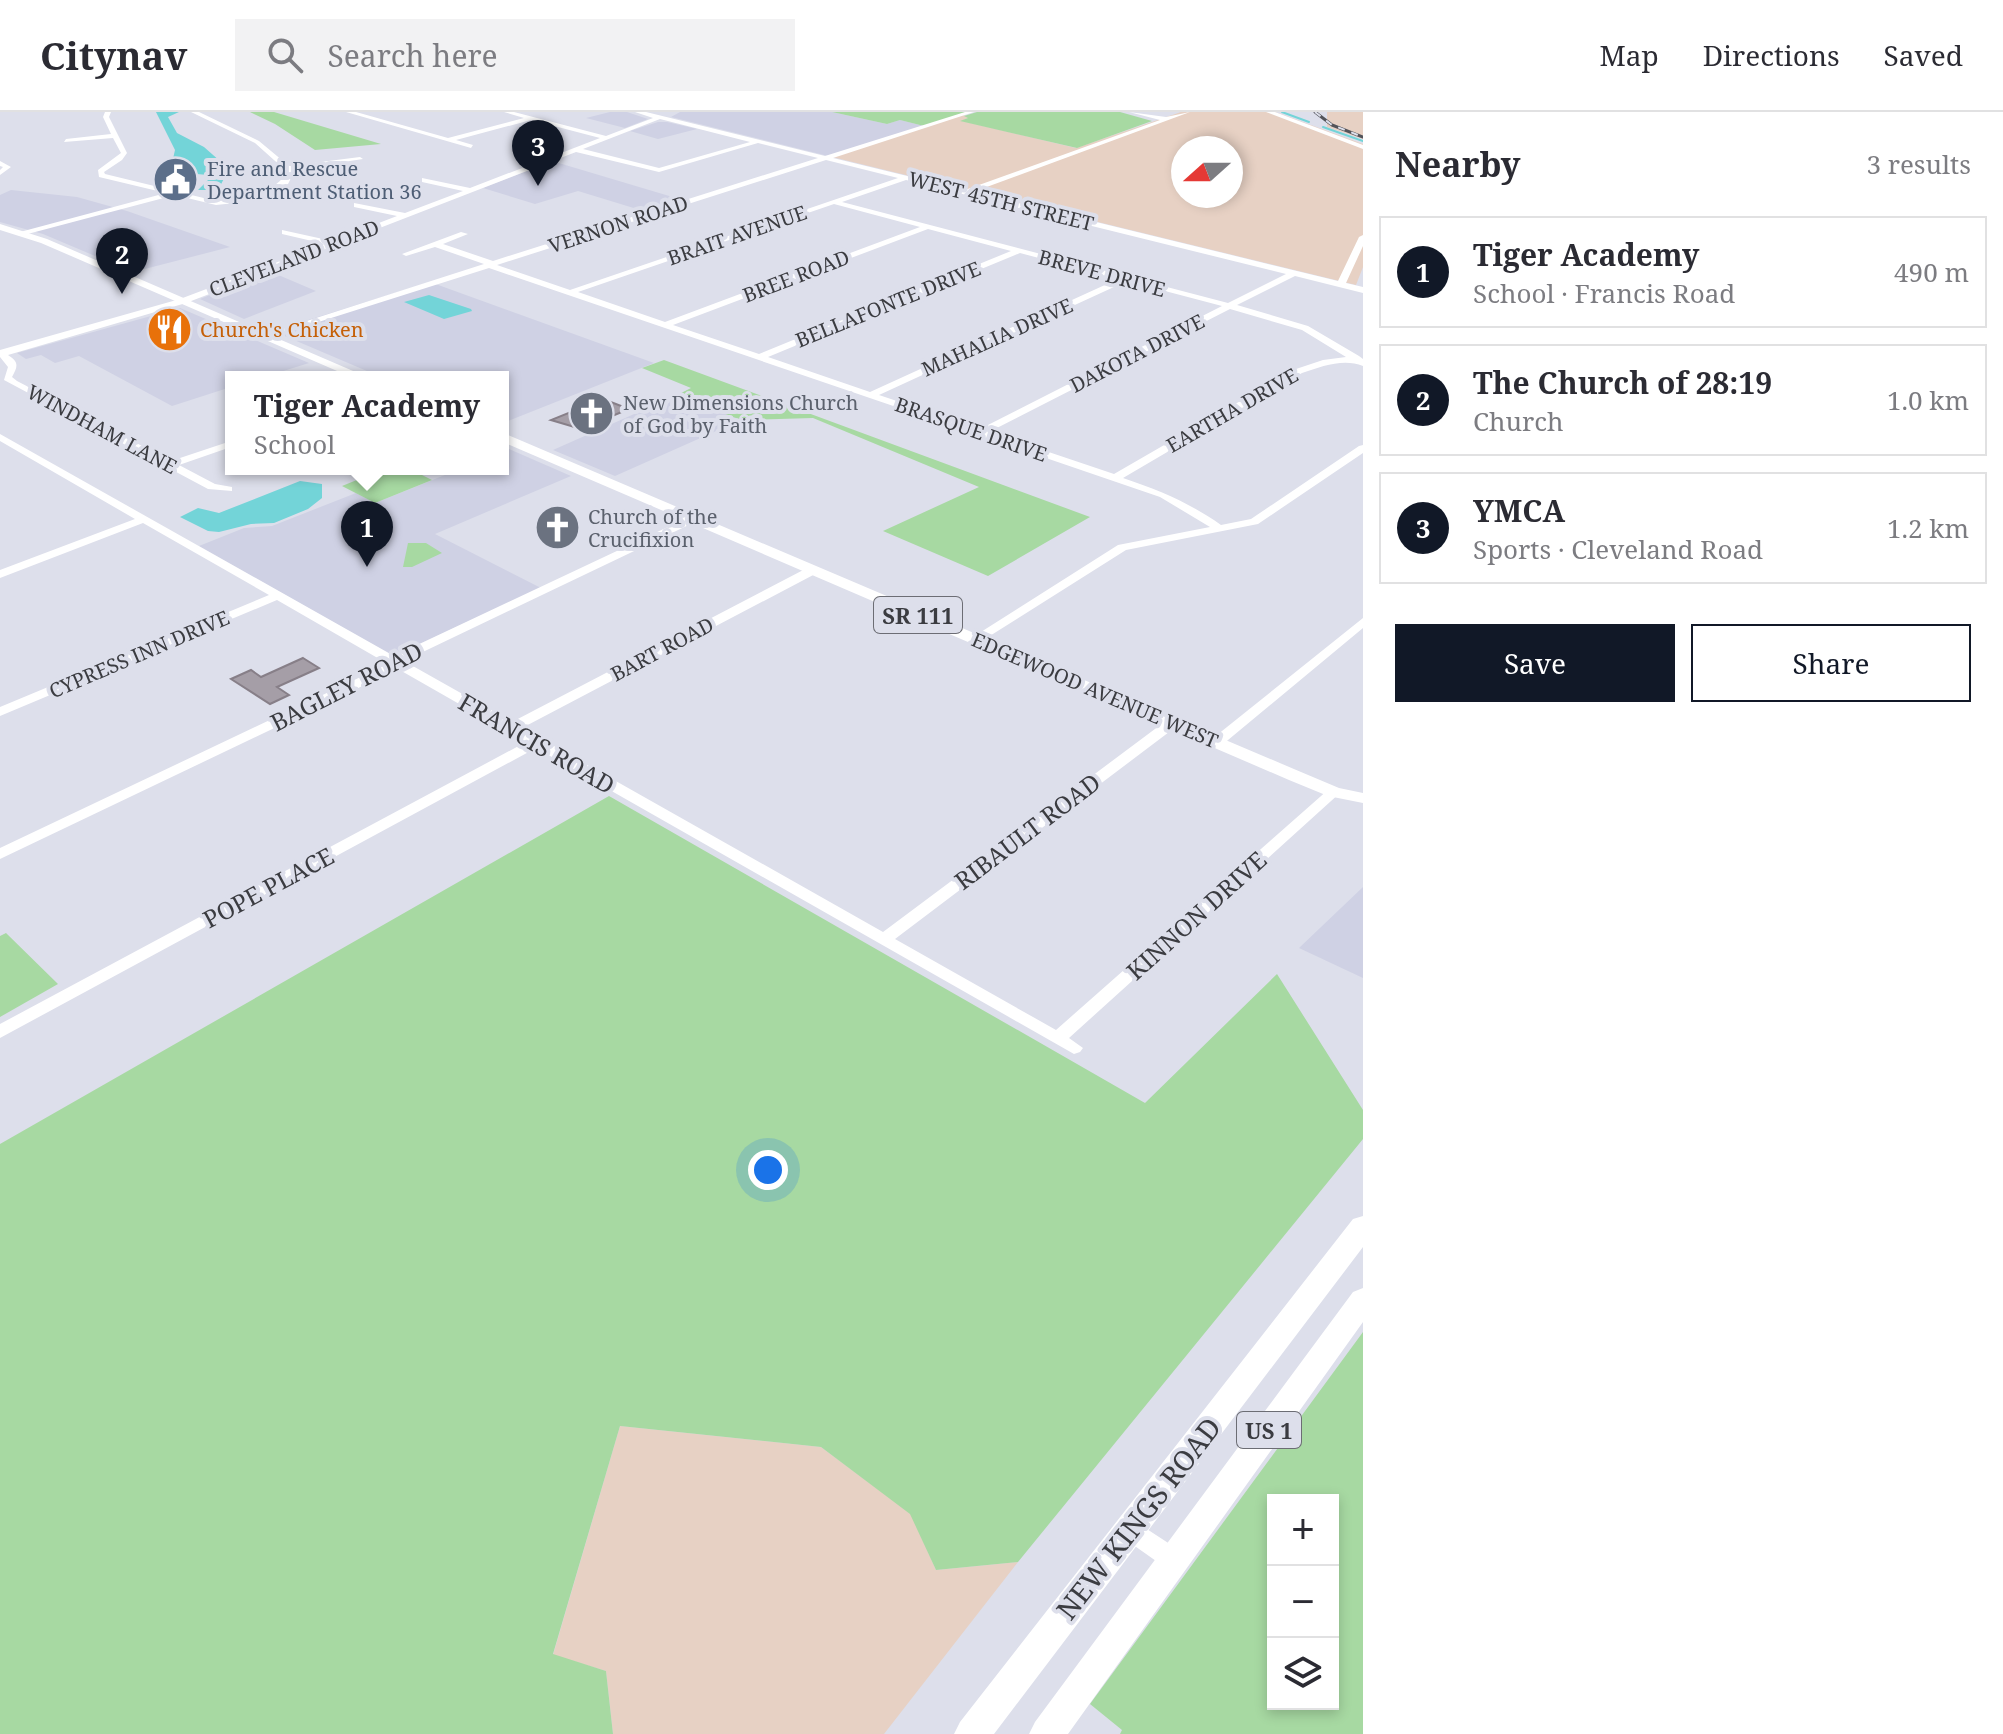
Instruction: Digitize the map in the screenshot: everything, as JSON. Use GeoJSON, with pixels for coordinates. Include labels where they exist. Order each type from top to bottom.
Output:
{"type":"FeatureCollection","features":[{"type":"Feature","properties":{"kind":"highway","name":"NEW KINGS ROAD"},"geometry":{"type":"LineString","coordinates":[[972,1734],[1363,1227]]}},
{"type":"Feature","properties":{"kind":"highway","name":"NEW KINGS ROAD"},"geometry":{"type":"LineString","coordinates":[[1047,1734],[1363,1300]]}},
{"type":"Feature","properties":{"kind":"main road"},"geometry":{"type":"LineString","coordinates":[[0,227],[347,371]]}},
{"type":"Feature","properties":{"kind":"main road","name":"EDGEWOOD AVENUE WEST"},"geometry":{"type":"LineString","coordinates":[[509,440],[1334,792],[1363,798]]}},
{"type":"Feature","properties":{"kind":"main road","name":"EDGEWOOD AVENUE WEST"},"geometry":{"type":"LineString","coordinates":[[1334,792],[1363,813]]}},
{"type":"Feature","properties":{"kind":"street"},"geometry":{"type":"LineString","coordinates":[[108,112],[106,117],[123,156],[100,171],[102,175],[216,203],[253,197],[285,182],[289,174],[287,168],[257,142],[194,112]]}},
{"type":"Feature","properties":{"kind":"street"},"geometry":{"type":"LineString","coordinates":[[349,112],[471,146]]}},
{"type":"Feature","properties":{"kind":"street"},"geometry":{"type":"LineString","coordinates":[[507,112],[606,138]]}},
{"type":"Feature","properties":{"kind":"street","name":"WEST 45TH STREET"},"geometry":{"type":"LineString","coordinates":[[638,112],[1363,290]]}},
{"type":"Feature","properties":{"kind":"street","name":"CLEVELAND ROAD"},"geometry":{"type":"LineString","coordinates":[[0,354],[183,301],[673,112]]}},
{"type":"Feature","properties":{"kind":"street","name":"VERNON ROAD"},"geometry":{"type":"LineString","coordinates":[[265,336],[971,112]]}},
{"type":"Feature","properties":{"kind":"street"},"geometry":{"type":"LineString","coordinates":[[1132,112],[1167,119]]}},
{"type":"Feature","properties":{"kind":"street"},"geometry":{"type":"LineString","coordinates":[[966,192],[1187,112]]}},
{"type":"Feature","properties":{"kind":"street"},"geometry":{"type":"LineString","coordinates":[[1269,112],[1363,147]]}},
{"type":"Feature","properties":{"kind":"street"},"geometry":{"type":"LineString","coordinates":[[447,140],[531,118]]}},
{"type":"Feature","properties":{"kind":"street"},"geometry":{"type":"LineString","coordinates":[[66,141],[116,136]]}},
{"type":"Feature","properties":{"kind":"street"},"geometry":{"type":"LineString","coordinates":[[577,150],[659,170],[758,142]]}},
{"type":"Feature","properties":{"kind":"street"},"geometry":{"type":"LineString","coordinates":[[287,168],[360,159]]}},
{"type":"Feature","properties":{"kind":"street"},"geometry":{"type":"LineString","coordinates":[[0,163],[8,167],[0,173]]}},
{"type":"Feature","properties":{"kind":"street","name":"BRAIT AVENUE"},"geometry":{"type":"LineString","coordinates":[[568,293],[905,178]]}},
{"type":"Feature","properties":{"kind":"street"},"geometry":{"type":"LineString","coordinates":[[425,180],[472,190]]}},
{"type":"Feature","properties":{"kind":"street"},"geometry":{"type":"LineString","coordinates":[[23,234],[175,193]]}},
{"type":"Feature","properties":{"kind":"street","name":"BREVE DRIVE"},"geometry":{"type":"LineString","coordinates":[[834,202],[1297,324],[1359,360]]}},
{"type":"Feature","properties":{"kind":"street"},"geometry":{"type":"LineString","coordinates":[[357,205],[405,215]]}},
{"type":"Feature","properties":{"kind":"street","name":"BREE ROAD"},"geometry":{"type":"LineString","coordinates":[[665,325],[927,227]]}},
{"type":"Feature","properties":{"kind":"street"},"geometry":{"type":"LineString","coordinates":[[285,232],[333,243]]}},
{"type":"Feature","properties":{"kind":"street"},"geometry":{"type":"LineString","coordinates":[[406,254],[464,234]]}},
{"type":"Feature","properties":{"kind":"street"},"geometry":{"type":"LineString","coordinates":[[1341,285],[1363,237]]}},
{"type":"Feature","properties":{"kind":"street","name":"BRASQUE DRIVE"},"geometry":{"type":"LineString","coordinates":[[435,244],[568,293],[1115,478],[1179,502],[1220,529]]}},
{"type":"Feature","properties":{"kind":"street","name":"BELLAFONTE DRIVE"},"geometry":{"type":"LineString","coordinates":[[759,357],[1018,251]]}},
{"type":"Feature","properties":{"kind":"street","name":"DAKOTA DRIVE"},"geometry":{"type":"LineString","coordinates":[[981,432],[1294,273]]}},
{"type":"Feature","properties":{"kind":"street","name":"MAHALIA DRIVE"},"geometry":{"type":"LineString","coordinates":[[870,395],[1125,279]]}},
{"type":"Feature","properties":{"kind":"street","name":"WINDHAM LANE"},"geometry":{"type":"LineString","coordinates":[[0,354],[12,362],[13,367],[7,378],[14,383],[212,487],[228,489]]}},
{"type":"Feature","properties":{"kind":"street","name":"EARTHA DRIVE"},"geometry":{"type":"LineString","coordinates":[[1115,478],[1299,371],[1323,363],[1359,360]]}},
{"type":"Feature","properties":{"kind":"street","name":"FRANCIS ROAD"},"geometry":{"type":"LineString","coordinates":[[3,441],[1074,1048]]}},
{"type":"Feature","properties":{"kind":"street"},"geometry":{"type":"LineString","coordinates":[[170,465],[225,446]]}},
{"type":"Feature","properties":{"kind":"street"},"geometry":{"type":"LineString","coordinates":[[977,640],[1122,547],[1254,522],[1363,448]]}},
{"type":"Feature","properties":{"kind":"street"},"geometry":{"type":"LineString","coordinates":[[0,574],[144,519]]}},
{"type":"Feature","properties":{"kind":"street","name":"BAGLEY ROAD"},"geometry":{"type":"LineString","coordinates":[[0,854],[391,669],[400,657],[693,519]]}},
{"type":"Feature","properties":{"kind":"street","name":"BART ROAD"},"geometry":{"type":"LineString","coordinates":[[511,728],[813,570]]}},
{"type":"Feature","properties":{"kind":"street","name":"CYPRESS INN DRIVE"},"geometry":{"type":"LineString","coordinates":[[0,712],[279,595]]}},
{"type":"Feature","properties":{"kind":"street"},"geometry":{"type":"LineString","coordinates":[[1217,742],[1363,622]]}},
{"type":"Feature","properties":{"kind":"street","name":"RIBAULT ROAD"},"geometry":{"type":"LineString","coordinates":[[883,940],[1172,723]]}},
{"type":"Feature","properties":{"kind":"street","name":"POPE PLACE"},"geometry":{"type":"LineString","coordinates":[[0,1032],[536,742]]}},
{"type":"Feature","properties":{"kind":"street","name":"KINNON DRIVE"},"geometry":{"type":"LineString","coordinates":[[1058,1038],[1334,792]]}},
{"type":"Feature","properties":{"kind":"street"},"geometry":{"type":"LineString","coordinates":[[1130,1529],[1174,1560]]}},
{"type":"Feature","properties":{"kind":"shaded area"},"geometry":{"type":"Polygon","coordinates":[[[610,112],[627,112],[648,119],[625,128],[586,118],[610,112]]]}},
{"type":"Feature","properties":{"kind":"shaded area"},"geometry":{"type":"Polygon","coordinates":[[[680,112],[832,112],[887,124],[900,120],[924,126],[828,156],[671,117],[680,112]]]}},
{"type":"Feature","properties":{"kind":"shaded area"},"geometry":{"type":"Polygon","coordinates":[[[1181,112],[1275,112],[1363,144],[1363,267],[1356,285],[828,156],[959,114],[970,117],[962,121],[1076,148],[1181,112]]]}},
{"type":"Feature","properties":{"kind":"shaded area"},"geometry":{"type":"Polygon","coordinates":[[[1327,112],[1363,112],[1363,139],[1327,127],[1327,112]]]}},
{"type":"Feature","properties":{"kind":"shaded area"},"geometry":{"type":"Polygon","coordinates":[[[658,122],[697,129],[658,139],[630,131],[658,122]]]}},
{"type":"Feature","properties":{"kind":"shaded area"},"geometry":{"type":"Polygon","coordinates":[[[552,161],[686,201],[650,213],[578,191],[535,204],[483,188],[552,161]]]}},
{"type":"Feature","properties":{"kind":"shaded area"},"geometry":{"type":"Polygon","coordinates":[[[11,190],[77,197],[230,247],[133,272],[43,234],[0,222],[0,195],[11,190]]]}},
{"type":"Feature","properties":{"kind":"shaded area"},"geometry":{"type":"Polygon","coordinates":[[[269,271],[316,291],[244,319],[200,299],[269,271]]]}},
{"type":"Feature","properties":{"kind":"shaded area"},"geometry":{"type":"Polygon","coordinates":[[[430,282],[654,363],[509,421],[509,371],[367,371],[273,331],[430,282]]]}},
{"type":"Feature","properties":{"kind":"shaded area"},"geometry":{"type":"Polygon","coordinates":[[[180,308],[309,363],[283,371],[225,371],[225,389],[172,406],[79,356],[55,363],[41,355],[26,359],[17,353],[180,308]]]}},
{"type":"Feature","properties":{"kind":"shaded area"},"geometry":{"type":"Polygon","coordinates":[[[677,395],[741,420],[615,476],[553,450],[677,395]]]}},
{"type":"Feature","properties":{"kind":"shaded area"},"geometry":{"type":"Polygon","coordinates":[[[509,449],[571,476],[435,534],[541,588],[393,656],[199,546],[244,528],[272,526],[356,493],[375,503],[445,475],[509,475],[509,449]]]}},
{"type":"Feature","properties":{"kind":"shaded area"},"geometry":{"type":"Polygon","coordinates":[[[1363,887],[1363,978],[1299,948],[1363,887]]]}},
{"type":"Feature","properties":{"kind":"shaded area"},"geometry":{"type":"Polygon","coordinates":[[[620,1426],[821,1447],[911,1514],[936,1570],[1018,1562],[884,1734],[613,1734],[606,1671],[553,1655],[620,1426]]]}},
{"type":"Feature","properties":{"kind":"green space"},"geometry":{"type":"Polygon","coordinates":[[[250,112],[274,112],[381,144],[315,150],[250,112]]]}},
{"type":"Feature","properties":{"kind":"green space"},"geometry":{"type":"Polygon","coordinates":[[[832,112],[967,112],[924,126],[900,120],[887,124],[832,112]]]}},
{"type":"Feature","properties":{"kind":"green space"},"geometry":{"type":"Polygon","coordinates":[[[977,112],[1120,112],[1152,121],[1077,148],[960,121],[968,118],[964,116],[977,112]]]}},
{"type":"Feature","properties":{"kind":"green space"},"geometry":{"type":"Polygon","coordinates":[[[664,360],[1090,517],[988,576],[883,531],[979,487],[813,418],[741,420],[677,395],[691,388],[642,368],[664,360]]]}},
{"type":"Feature","properties":{"kind":"green space"},"geometry":{"type":"Polygon","coordinates":[[[369,475],[422,475],[432,480],[375,503],[342,486],[369,475]]]}},
{"type":"Feature","properties":{"kind":"green space"},"geometry":{"type":"Polygon","coordinates":[[[408,543],[426,543],[442,553],[412,567],[403,567],[408,543]]]}},
{"type":"Feature","properties":{"kind":"green space"},"geometry":{"type":"Polygon","coordinates":[[[609,796],[1145,1103],[1277,974],[1363,1110],[1363,1139],[1018,1562],[936,1570],[910,1514],[821,1447],[620,1426],[553,1654],[606,1671],[613,1734],[0,1734],[0,1144],[609,796]]]}},
{"type":"Feature","properties":{"kind":"green space"},"geometry":{"type":"Polygon","coordinates":[[[6,933],[58,984],[0,1017],[0,936],[6,933]]]}},
{"type":"Feature","properties":{"kind":"green space"},"geometry":{"type":"Polygon","coordinates":[[[1363,1332],[1363,1734],[1120,1734],[1122,1730],[1090,1704],[1363,1332]]]}},
{"type":"Feature","properties":{"kind":"water"},"geometry":{"type":"Polygon","coordinates":[[[156,112],[179,112],[168,117],[177,133],[204,147],[229,169],[218,190],[198,190],[210,178],[208,175],[174,172],[172,163],[175,150],[156,112]]]}},
{"type":"Feature","properties":{"kind":"water"},"geometry":{"type":"Polygon","coordinates":[[[429,295],[472,311],[444,319],[404,302],[429,295]]]}},
{"type":"Feature","properties":{"kind":"water"},"geometry":{"type":"Polygon","coordinates":[[[300,481],[322,484],[322,498],[308,509],[274,523],[251,524],[219,532],[208,531],[180,517],[198,508],[219,513],[300,481]]]}},
{"type":"Feature","properties":{"kind":"building","name":"New Dimensions Church of God by Faith"},"geometry":{"type":"Polygon","coordinates":[[[603,399],[629,409],[581,429],[551,420],[603,399]]]}},
{"type":"Feature","properties":{"kind":"building"},"geometry":{"type":"Polygon","coordinates":[[[303,658],[319,668],[277,687],[289,695],[270,704],[231,679],[251,670],[261,677],[303,658]]]}},
{"type":"Feature","properties":{"kind":"waterway"},"geometry":{"type":"LineString","coordinates":[[1282,112],[1309,122]]}},
{"type":"Feature","properties":{"kind":"waterway"},"geometry":{"type":"LineString","coordinates":[[1323,127],[1363,141]]}},
{"type":"Feature","properties":{"kind":"railway"},"geometry":{"type":"LineString","coordinates":[[1315,112],[1332,125],[1363,137]]}},
{"type":"Feature","properties":{"kind":"place","name":"Fire and Rescue Department Station 36"},"geometry":{"type":"Point","coordinates":[176,180]}},
{"type":"Feature","properties":{"kind":"place","name":"YMCA"},"geometry":{"type":"Point","coordinates":[538,186]}},
{"type":"Feature","properties":{"kind":"place","name":"The Church of 28:19"},"geometry":{"type":"Point","coordinates":[122,294]}},
{"type":"Feature","properties":{"kind":"place","name":"Church's Chicken"},"geometry":{"type":"Point","coordinates":[169,329]}},
{"type":"Feature","properties":{"kind":"place","name":"New Dimensions Church of God by Faith"},"geometry":{"type":"Point","coordinates":[592,414]}},
{"type":"Feature","properties":{"kind":"place","name":"Church of the Crucifixion"},"geometry":{"type":"Point","coordinates":[557,528]}},
{"type":"Feature","properties":{"kind":"place","name":"Tiger Academy"},"geometry":{"type":"Point","coordinates":[367,567]}}]}
